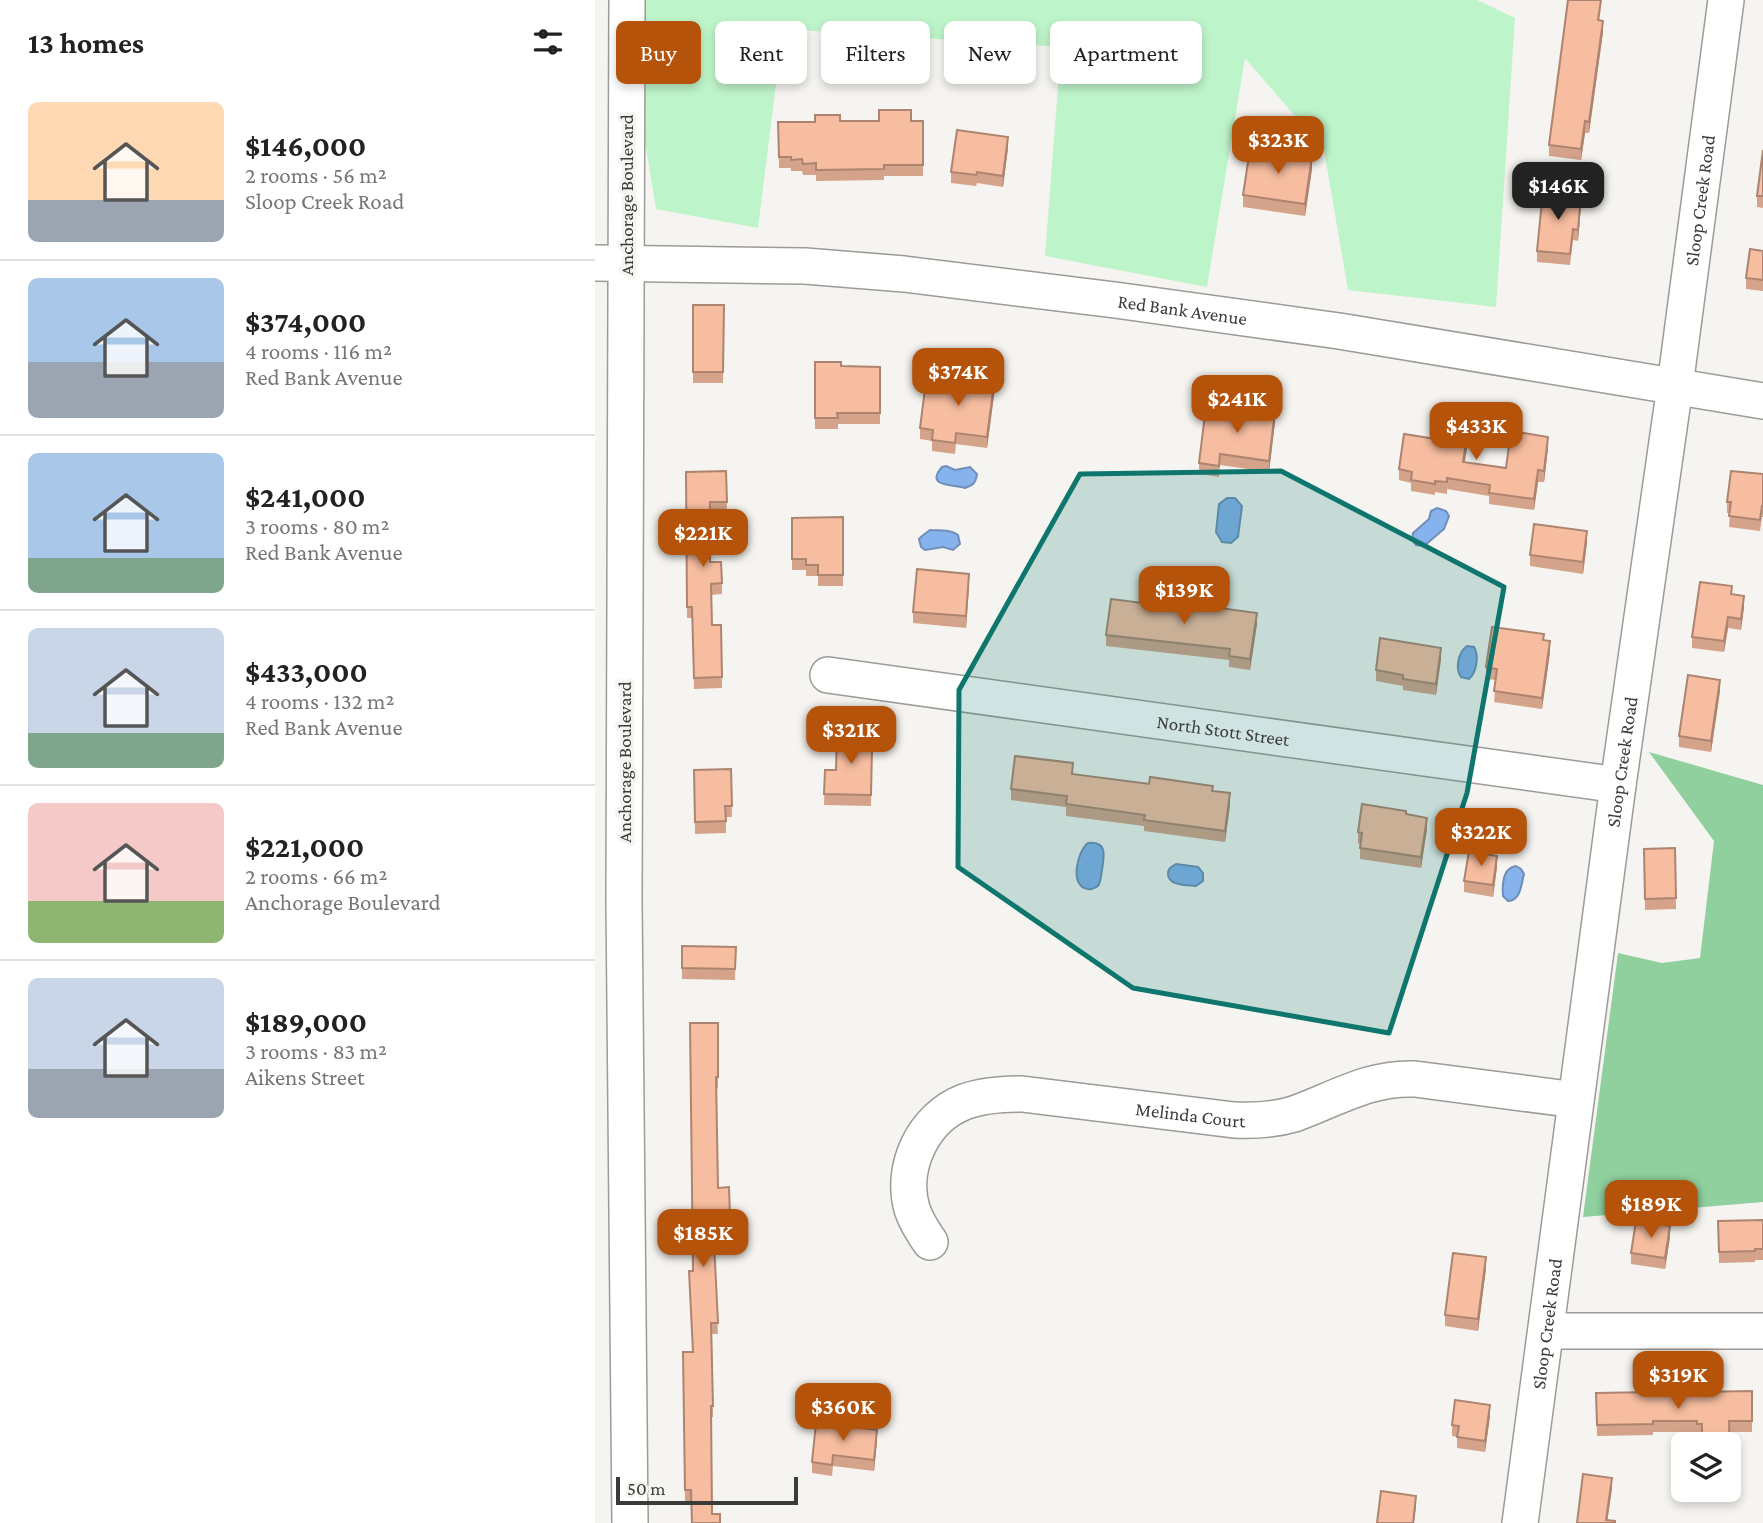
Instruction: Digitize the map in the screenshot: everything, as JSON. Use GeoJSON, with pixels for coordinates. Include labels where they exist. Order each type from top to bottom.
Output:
{"type":"FeatureCollection","features":[{"type":"Feature","properties":{"kind":"street","name":"Anchorage Boulevard"},"geometry":{"type":"LineString","coordinates":[[627,0],[610,263],[609,901],[630,1523]]}},
{"type":"Feature","properties":{"kind":"street","name":"Sloop Creek Road"},"geometry":{"type":"LineString","coordinates":[[1520,1523],[1726,0]]}},
{"type":"Feature","properties":{"kind":"street","name":"Red Bank Avenue"},"geometry":{"type":"LineString","coordinates":[[610,263],[805,266],[904,274],[1326,329],[1763,401]]}},
{"type":"Feature","properties":{"kind":"street","name":"North Stott Street"},"geometry":{"type":"LineString","coordinates":[[828,675],[1618,785]]}},
{"type":"Feature","properties":{"kind":"street","name":"Melinda Court"},"geometry":{"type":"LineString","coordinates":[[930,1242],[912,1209],[909,1191],[914,1154],[922,1136],[946,1111],[981,1097],[1023,1094],[1252,1121],[1292,1114],[1362,1086],[1390,1079],[1415,1079],[1576,1100]]}},
{"type":"Feature","properties":{"kind":"street"},"geometry":{"type":"LineString","coordinates":[[1546,1331],[1763,1331]]}},
{"type":"Feature","properties":{"kind":"highlighted area"},"geometry":{"type":"Polygon","coordinates":[[[1281,471],[1504,587],[1467,793],[1389,1033],[1133,988],[958,867],[959,690],[1080,474],[1281,471]]]}},
{"type":"Feature","properties":{"kind":"green space"},"geometry":{"type":"Polygon","coordinates":[[[645,0],[1477,0],[1515,18],[1496,307],[1348,290],[1324,150],[1245,58],[1207,287],[1045,256],[1058,84],[1202,84],[1202,21],[1050,21],[1050,46],[1036,45],[1036,21],[944,21],[944,39],[930,39],[930,21],[821,21],[821,31],[807,31],[807,21],[715,21],[715,84],[776,84],[758,228],[656,209],[645,142],[645,84],[701,84],[701,21],[645,21],[645,0]]]}},
{"type":"Feature","properties":{"kind":"green space"},"geometry":{"type":"Polygon","coordinates":[[[1649,752],[1763,785],[1763,1202],[1583,1217],[1618,953],[1662,963],[1700,958],[1714,841],[1649,752]]]}},
{"type":"Feature","properties":{"kind":"water"},"geometry":{"type":"Polygon","coordinates":[[[946,466],[955,470],[970,467],[977,474],[975,482],[965,488],[939,482],[937,474],[946,466]]]}},
{"type":"Feature","properties":{"kind":"water"},"geometry":{"type":"Polygon","coordinates":[[[1227,498],[1235,498],[1242,506],[1238,537],[1231,543],[1222,542],[1216,532],[1219,504],[1227,498]]]}},
{"type":"Feature","properties":{"kind":"water"},"geometry":{"type":"Polygon","coordinates":[[[1437,508],[1446,511],[1449,516],[1444,529],[1424,546],[1416,545],[1412,540],[1413,533],[1429,519],[1431,511],[1437,508]]]}},
{"type":"Feature","properties":{"kind":"water"},"geometry":{"type":"Polygon","coordinates":[[[930,530],[955,533],[960,544],[953,550],[943,547],[925,550],[919,539],[930,530]]]}},
{"type":"Feature","properties":{"kind":"water"},"geometry":{"type":"Polygon","coordinates":[[[1467,646],[1474,647],[1477,659],[1469,679],[1461,677],[1458,670],[1460,656],[1467,646]]]}},
{"type":"Feature","properties":{"kind":"water"},"geometry":{"type":"Polygon","coordinates":[[[1088,843],[1099,844],[1104,855],[1100,883],[1090,889],[1082,887],[1077,876],[1078,861],[1088,843]]]}},
{"type":"Feature","properties":{"kind":"water"},"geometry":{"type":"Polygon","coordinates":[[[1176,864],[1198,867],[1203,873],[1203,881],[1196,886],[1171,881],[1168,872],[1176,864]]]}},
{"type":"Feature","properties":{"kind":"water"},"geometry":{"type":"Polygon","coordinates":[[[1516,866],[1524,874],[1522,883],[1516,898],[1508,901],[1503,896],[1504,877],[1508,870],[1516,866]]]}},
{"type":"Feature","properties":{"kind":"building"},"geometry":{"type":"Polygon","coordinates":[[[1568,0],[1601,0],[1598,20],[1603,21],[1589,122],[1585,121],[1581,149],[1549,145],[1568,0]]]}},
{"type":"Feature","properties":{"kind":"building"},"geometry":{"type":"Polygon","coordinates":[[[879,110],[911,110],[911,121],[923,121],[923,165],[884,165],[884,169],[816,170],[816,163],[803,164],[802,159],[779,157],[778,122],[815,122],[815,115],[840,115],[840,121],[879,121],[879,110]]]}},
{"type":"Feature","properties":{"kind":"building"},"geometry":{"type":"Polygon","coordinates":[[[957,130],[1008,137],[1003,176],[951,172],[957,130]]]}},
{"type":"Feature","properties":{"kind":"building"},"geometry":{"type":"Polygon","coordinates":[[[1250,149],[1312,157],[1305,204],[1243,195],[1250,149]]]}},
{"type":"Feature","properties":{"kind":"building"},"geometry":{"type":"Polygon","coordinates":[[[1763,150],[1763,196],[1757,196],[1763,150]]]}},
{"type":"Feature","properties":{"kind":"building"},"geometry":{"type":"Polygon","coordinates":[[[1543,191],[1581,194],[1578,230],[1573,229],[1570,254],[1537,251],[1543,191]]]}},
{"type":"Feature","properties":{"kind":"building"},"geometry":{"type":"Polygon","coordinates":[[[1750,249],[1763,251],[1763,280],[1746,278],[1750,249]]]}},
{"type":"Feature","properties":{"kind":"building"},"geometry":{"type":"Polygon","coordinates":[[[693,305],[724,305],[723,372],[693,372],[693,305]]]}},
{"type":"Feature","properties":{"kind":"building"},"geometry":{"type":"Polygon","coordinates":[[[815,362],[880,367],[880,413],[837,413],[838,418],[815,418],[815,362]]]}},
{"type":"Feature","properties":{"kind":"building"},"geometry":{"type":"Polygon","coordinates":[[[968,373],[995,376],[987,437],[956,433],[955,443],[932,440],[933,430],[920,428],[926,381],[967,386],[968,373]]]}},
{"type":"Feature","properties":{"kind":"building"},"geometry":{"type":"Polygon","coordinates":[[[1206,407],[1247,412],[1248,408],[1275,411],[1269,461],[1220,454],[1219,466],[1199,463],[1206,407]]]}},
{"type":"Feature","properties":{"kind":"building"},"geometry":{"type":"Polygon","coordinates":[[[1444,426],[1468,430],[1463,462],[1506,468],[1511,431],[1548,437],[1544,471],[1538,470],[1534,499],[1489,493],[1490,485],[1447,478],[1447,482],[1435,481],[1435,484],[1411,480],[1412,472],[1399,469],[1404,434],[1442,440],[1444,426]]]}},
{"type":"Feature","properties":{"kind":"building"},"geometry":{"type":"Polygon","coordinates":[[[726,471],[727,502],[710,502],[710,562],[721,562],[722,583],[711,584],[712,625],[721,625],[722,677],[694,678],[692,607],[687,607],[686,472],[726,471]]]}},
{"type":"Feature","properties":{"kind":"building"},"geometry":{"type":"Polygon","coordinates":[[[1731,471],[1763,474],[1760,520],[1729,516],[1731,502],[1727,502],[1731,471]]]}},
{"type":"Feature","properties":{"kind":"building"},"geometry":{"type":"Polygon","coordinates":[[[843,517],[843,575],[818,575],[818,565],[806,565],[806,559],[792,559],[792,518],[843,517]]]}},
{"type":"Feature","properties":{"kind":"building"},"geometry":{"type":"Polygon","coordinates":[[[1534,524],[1587,531],[1583,562],[1530,555],[1534,524]]]}},
{"type":"Feature","properties":{"kind":"building"},"geometry":{"type":"Polygon","coordinates":[[[917,569],[969,574],[966,616],[913,612],[917,569]]]}},
{"type":"Feature","properties":{"kind":"building"},"geometry":{"type":"Polygon","coordinates":[[[1700,582],[1732,586],[1731,594],[1744,596],[1741,619],[1728,617],[1724,641],[1692,637],[1700,582]]]}},
{"type":"Feature","properties":{"kind":"building"},"geometry":{"type":"Polygon","coordinates":[[[1111,599],[1190,609],[1191,604],[1257,613],[1250,659],[1229,656],[1230,649],[1106,635],[1111,599]]]}},
{"type":"Feature","properties":{"kind":"building"},"geometry":{"type":"Polygon","coordinates":[[[1492,627],[1544,634],[1543,640],[1550,641],[1542,698],[1494,691],[1497,669],[1486,667],[1492,627]]]}},
{"type":"Feature","properties":{"kind":"building"},"geometry":{"type":"Polygon","coordinates":[[[1380,638],[1441,648],[1436,684],[1403,679],[1403,675],[1376,670],[1380,638]]]}},
{"type":"Feature","properties":{"kind":"building"},"geometry":{"type":"Polygon","coordinates":[[[1688,675],[1720,680],[1711,741],[1679,736],[1688,675]]]}},
{"type":"Feature","properties":{"kind":"building"},"geometry":{"type":"Polygon","coordinates":[[[837,732],[867,732],[867,749],[872,749],[871,795],[824,794],[825,770],[836,770],[837,732]]]}},
{"type":"Feature","properties":{"kind":"building"},"geometry":{"type":"Polygon","coordinates":[[[1015,756],[1073,763],[1072,774],[1149,784],[1150,777],[1213,786],[1212,791],[1230,793],[1225,831],[1144,820],[1145,815],[1066,804],[1067,796],[1011,789],[1015,756]]]}},
{"type":"Feature","properties":{"kind":"building"},"geometry":{"type":"Polygon","coordinates":[[[731,769],[732,806],[725,806],[726,821],[695,822],[694,770],[731,769]]]}},
{"type":"Feature","properties":{"kind":"building"},"geometry":{"type":"Polygon","coordinates":[[[1362,804],[1406,811],[1406,814],[1427,818],[1421,857],[1360,848],[1362,833],[1358,832],[1362,804]]]}},
{"type":"Feature","properties":{"kind":"building"},"geometry":{"type":"Polygon","coordinates":[[[1675,848],[1676,898],[1645,899],[1644,849],[1675,848]]]}},
{"type":"Feature","properties":{"kind":"building"},"geometry":{"type":"Polygon","coordinates":[[[1469,851],[1497,856],[1493,885],[1464,881],[1469,851]]]}},
{"type":"Feature","properties":{"kind":"building"},"geometry":{"type":"Polygon","coordinates":[[[682,946],[736,947],[735,969],[682,968],[682,946]]]}},
{"type":"Feature","properties":{"kind":"building"},"geometry":{"type":"Polygon","coordinates":[[[690,1023],[718,1023],[718,1188],[729,1187],[731,1242],[714,1242],[718,1323],[711,1323],[712,1514],[720,1514],[720,1523],[692,1523],[691,1490],[685,1490],[683,1352],[693,1352],[689,1271],[693,1271],[690,1023]]]}},
{"type":"Feature","properties":{"kind":"building"},"geometry":{"type":"Polygon","coordinates":[[[1763,1220],[1763,1249],[1719,1252],[1718,1221],[1763,1220]]]}},
{"type":"Feature","properties":{"kind":"building"},"geometry":{"type":"Polygon","coordinates":[[[1636,1221],[1670,1226],[1665,1258],[1631,1253],[1636,1221]]]}},
{"type":"Feature","properties":{"kind":"building"},"geometry":{"type":"Polygon","coordinates":[[[1453,1253],[1486,1257],[1478,1319],[1445,1315],[1453,1253]]]}},
{"type":"Feature","properties":{"kind":"building"},"geometry":{"type":"Polygon","coordinates":[[[1752,1391],[1752,1421],[1729,1421],[1729,1432],[1702,1432],[1702,1424],[1697,1424],[1697,1421],[1597,1425],[1596,1393],[1752,1391]]]}},
{"type":"Feature","properties":{"kind":"building"},"geometry":{"type":"Polygon","coordinates":[[[1455,1400],[1490,1405],[1485,1441],[1457,1437],[1459,1426],[1452,1425],[1455,1400]]]}},
{"type":"Feature","properties":{"kind":"building"},"geometry":{"type":"Polygon","coordinates":[[[816,1423],[877,1430],[874,1460],[833,1455],[832,1465],[812,1462],[816,1423]]]}},
{"type":"Feature","properties":{"kind":"building"},"geometry":{"type":"Polygon","coordinates":[[[1583,1474],[1612,1478],[1606,1520],[1615,1523],[1577,1523],[1583,1474]]]}},
{"type":"Feature","properties":{"kind":"building"},"geometry":{"type":"Polygon","coordinates":[[[1381,1491],[1416,1496],[1413,1523],[1377,1523],[1381,1491]]]}}]}
